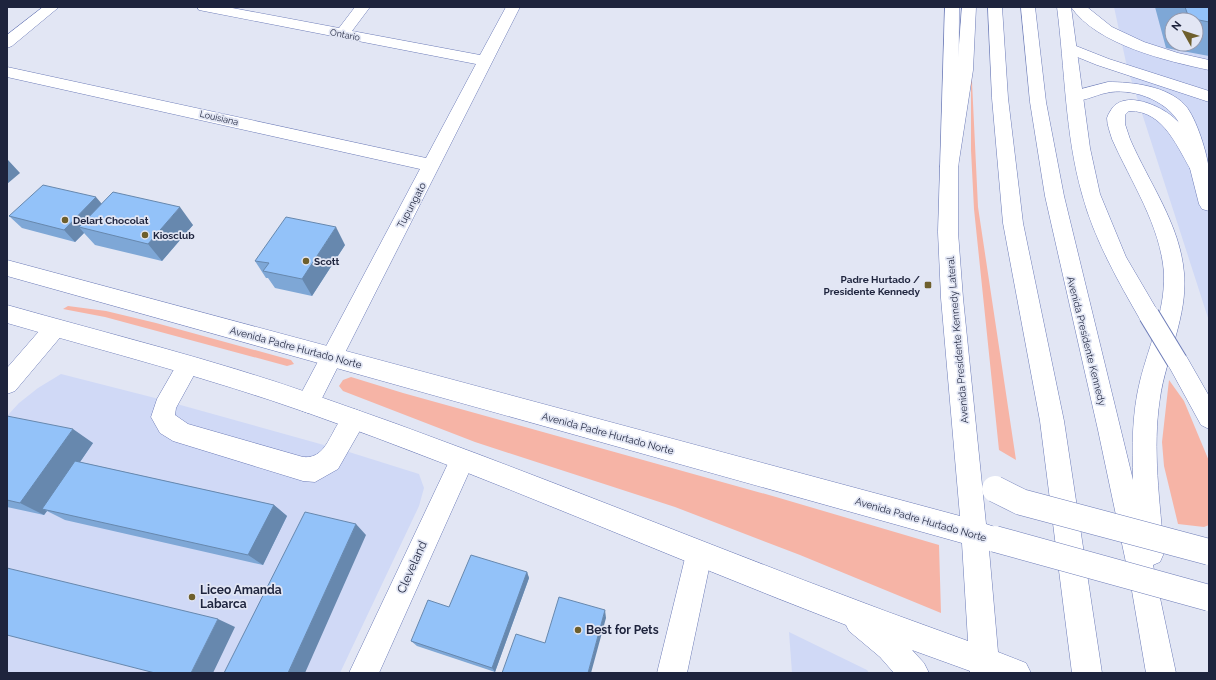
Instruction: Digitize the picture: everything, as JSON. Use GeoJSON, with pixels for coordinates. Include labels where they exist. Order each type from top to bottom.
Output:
{"type":"FeatureCollection","features":[{"type":"Feature","properties":{"kind":"main road"},"geometry":{"type":"LineString","coordinates":[[7,43],[52,7]]}},
{"type":"Feature","properties":{"kind":"main road","name":"Ontario"},"geometry":{"type":"LineString","coordinates":[[204,7],[485,61]]}},
{"type":"Feature","properties":{"kind":"main road"},"geometry":{"type":"LineString","coordinates":[[342,34],[362,7]]}},
{"type":"Feature","properties":{"kind":"main road","name":"Tupungato"},"geometry":{"type":"LineString","coordinates":[[308,403],[513,7]]}},
{"type":"Feature","properties":{"kind":"main road","name":"Avenida Presidente Kennedy Lateral"},"geometry":{"type":"LineString","coordinates":[[952,7],[948,232],[952,298],[966,451],[985,536],[998,669]]}},
{"type":"Feature","properties":{"kind":"main road"},"geometry":{"type":"LineString","coordinates":[[949,167],[965,70],[969,7]]}},
{"type":"Feature","properties":{"kind":"main road"},"geometry":{"type":"LineString","coordinates":[[995,7],[1000,98],[1012,223],[1052,421],[1087,673]]}},
{"type":"Feature","properties":{"kind":"main road","name":"Avenida Presidente Kennedy"},"geometry":{"type":"LineString","coordinates":[[1028,7],[1031,62],[1058,221],[1099,384],[1154,627],[1161,673]]}},
{"type":"Feature","properties":{"kind":"main road"},"geometry":{"type":"LineString","coordinates":[[1064,7],[1071,48],[1084,160],[1096,207],[1121,265],[1209,418]]}},
{"type":"Feature","properties":{"kind":"main road"},"geometry":{"type":"LineString","coordinates":[[1078,7],[1106,30],[1136,45],[1173,58],[1209,65]]}},
{"type":"Feature","properties":{"kind":"main road"},"geometry":{"type":"LineString","coordinates":[[1071,48],[1093,59],[1209,97]]}},
{"type":"Feature","properties":{"kind":"main road"},"geometry":{"type":"LineString","coordinates":[[1123,68],[1163,74],[1209,90]]}},
{"type":"Feature","properties":{"kind":"main road","name":"Louisiana"},"geometry":{"type":"LineString","coordinates":[[7,72],[431,165]]}},
{"type":"Feature","properties":{"kind":"main road"},"geometry":{"type":"LineString","coordinates":[[1076,96],[1108,87],[1123,87],[1147,92],[1168,100],[1180,109],[1185,116],[1209,204]]}},
{"type":"Feature","properties":{"kind":"main road"},"geometry":{"type":"LineString","coordinates":[[1154,627],[1146,419],[1153,376],[1174,300],[1175,276],[1165,234],[1122,139],[1116,117],[1118,112],[1125,107],[1136,106],[1148,109],[1162,116],[1172,124],[1182,137],[1200,172]]}},
{"type":"Feature","properties":{"kind":"main road","name":"Avenida Padre Hurtado Norte"},"geometry":{"type":"LineString","coordinates":[[7,268],[1209,598]]}},
{"type":"Feature","properties":{"kind":"main road"},"geometry":{"type":"LineString","coordinates":[[7,314],[188,366],[308,403],[462,461],[998,669]]}},
{"type":"Feature","properties":{"kind":"main road"},"geometry":{"type":"LineString","coordinates":[[7,384],[55,328]]}},
{"type":"Feature","properties":{"kind":"main road"},"geometry":{"type":"LineString","coordinates":[[188,366],[165,406],[163,417],[168,425],[182,433],[303,469],[315,470],[328,462],[354,420]]}},
{"type":"Feature","properties":{"kind":"main road"},"geometry":{"type":"LineString","coordinates":[[966,451],[972,464],[995,488],[1021,502],[1209,552]]}},
{"type":"Feature","properties":{"kind":"main road","name":"Cleveland"},"geometry":{"type":"LineString","coordinates":[[364,673],[462,461]]}},
{"type":"Feature","properties":{"kind":"main road"},"geometry":{"type":"LineString","coordinates":[[672,673],[699,554]]}},
{"type":"Feature","properties":{"kind":"main road"},"geometry":{"type":"LineString","coordinates":[[848,612],[890,647],[914,673]]}},
{"type":"Feature","properties":{"kind":"shaded area"},"geometry":{"type":"Polygon","coordinates":[[[1114,7],[1209,7],[1209,321],[1127,67],[1114,7]]]}},
{"type":"Feature","properties":{"kind":"shaded area"},"geometry":{"type":"Polygon","coordinates":[[[971,61],[978,207],[1016,460],[999,450],[974,209],[971,150],[971,61]]]}},
{"type":"Feature","properties":{"kind":"shaded area"},"geometry":{"type":"Polygon","coordinates":[[[68,306],[106,311],[156,323],[291,360],[294,364],[287,366],[105,317],[63,309],[68,306]]]}},
{"type":"Feature","properties":{"kind":"shaded area","name":"Liceo Amanda Labarca"},"geometry":{"type":"Polygon","coordinates":[[[61,374],[159,399],[349,452],[419,474],[424,488],[419,506],[340,673],[7,673],[7,416],[19,403],[38,388],[61,374]]]}},
{"type":"Feature","properties":{"kind":"shaded area"},"geometry":{"type":"Polygon","coordinates":[[[351,377],[403,393],[776,497],[939,545],[941,613],[800,555],[675,507],[475,442],[343,391],[339,386],[343,380],[351,377]]]}},
{"type":"Feature","properties":{"kind":"shaded area"},"geometry":{"type":"Polygon","coordinates":[[[1169,380],[1184,401],[1209,461],[1209,525],[1204,527],[1178,524],[1164,466],[1162,442],[1169,380]]]}},
{"type":"Feature","properties":{"kind":"shaded area"},"geometry":{"type":"Polygon","coordinates":[[[789,632],[867,670],[869,673],[792,673],[789,632]]]}},
{"type":"Feature","properties":{"kind":"building"},"geometry":{"type":"Polygon","coordinates":[[[1185,7],[1209,7],[1209,22],[1204,21],[1204,12],[1187,12],[1185,7]]]}},
{"type":"Feature","properties":{"kind":"building"},"geometry":{"type":"Polygon","coordinates":[[[43,185],[96,197],[64,230],[9,216],[43,185]]]}},
{"type":"Feature","properties":{"kind":"building"},"geometry":{"type":"Polygon","coordinates":[[[113,192],[180,207],[148,244],[79,227],[113,192]]]}},
{"type":"Feature","properties":{"kind":"building"},"geometry":{"type":"Polygon","coordinates":[[[286,217],[336,227],[302,279],[263,271],[269,263],[255,261],[286,217]]]}},
{"type":"Feature","properties":{"kind":"building"},"geometry":{"type":"Polygon","coordinates":[[[7,416],[73,429],[20,503],[7,500],[7,416]]]}},
{"type":"Feature","properties":{"kind":"building"},"geometry":{"type":"Polygon","coordinates":[[[75,461],[274,505],[248,555],[42,509],[75,461]]]}},
{"type":"Feature","properties":{"kind":"building"},"geometry":{"type":"Polygon","coordinates":[[[305,512],[356,524],[288,673],[224,673],[305,512]]]}},
{"type":"Feature","properties":{"kind":"building"},"geometry":{"type":"Polygon","coordinates":[[[471,555],[527,572],[492,668],[411,641],[428,600],[449,607],[471,555]]]}},
{"type":"Feature","properties":{"kind":"building"},"geometry":{"type":"Polygon","coordinates":[[[7,568],[218,619],[191,673],[155,673],[7,635],[7,568]]]}},
{"type":"Feature","properties":{"kind":"building","name":"Best for Pets"},"geometry":{"type":"Polygon","coordinates":[[[559,597],[605,610],[588,673],[502,673],[516,634],[545,643],[559,597]]]}},
{"type":"Feature","properties":{"kind":"place","name":"Delart Chocolat"},"geometry":{"type":"Point","coordinates":[65,220]}},
{"type":"Feature","properties":{"kind":"place","name":"Kiosclub"},"geometry":{"type":"Point","coordinates":[145,235]}},
{"type":"Feature","properties":{"kind":"place","name":"Scott"},"geometry":{"type":"Point","coordinates":[306,261]}},
{"type":"Feature","properties":{"kind":"place","name":"Padre Hurtado / Presidente Kennedy"},"geometry":{"type":"Point","coordinates":[928,285]}},
{"type":"Feature","properties":{"kind":"place","name":"Liceo Amanda Labarca"},"geometry":{"type":"Point","coordinates":[192,597]}},
{"type":"Feature","properties":{"kind":"place","name":"Best for Pets"},"geometry":{"type":"Point","coordinates":[578,630]}}]}
